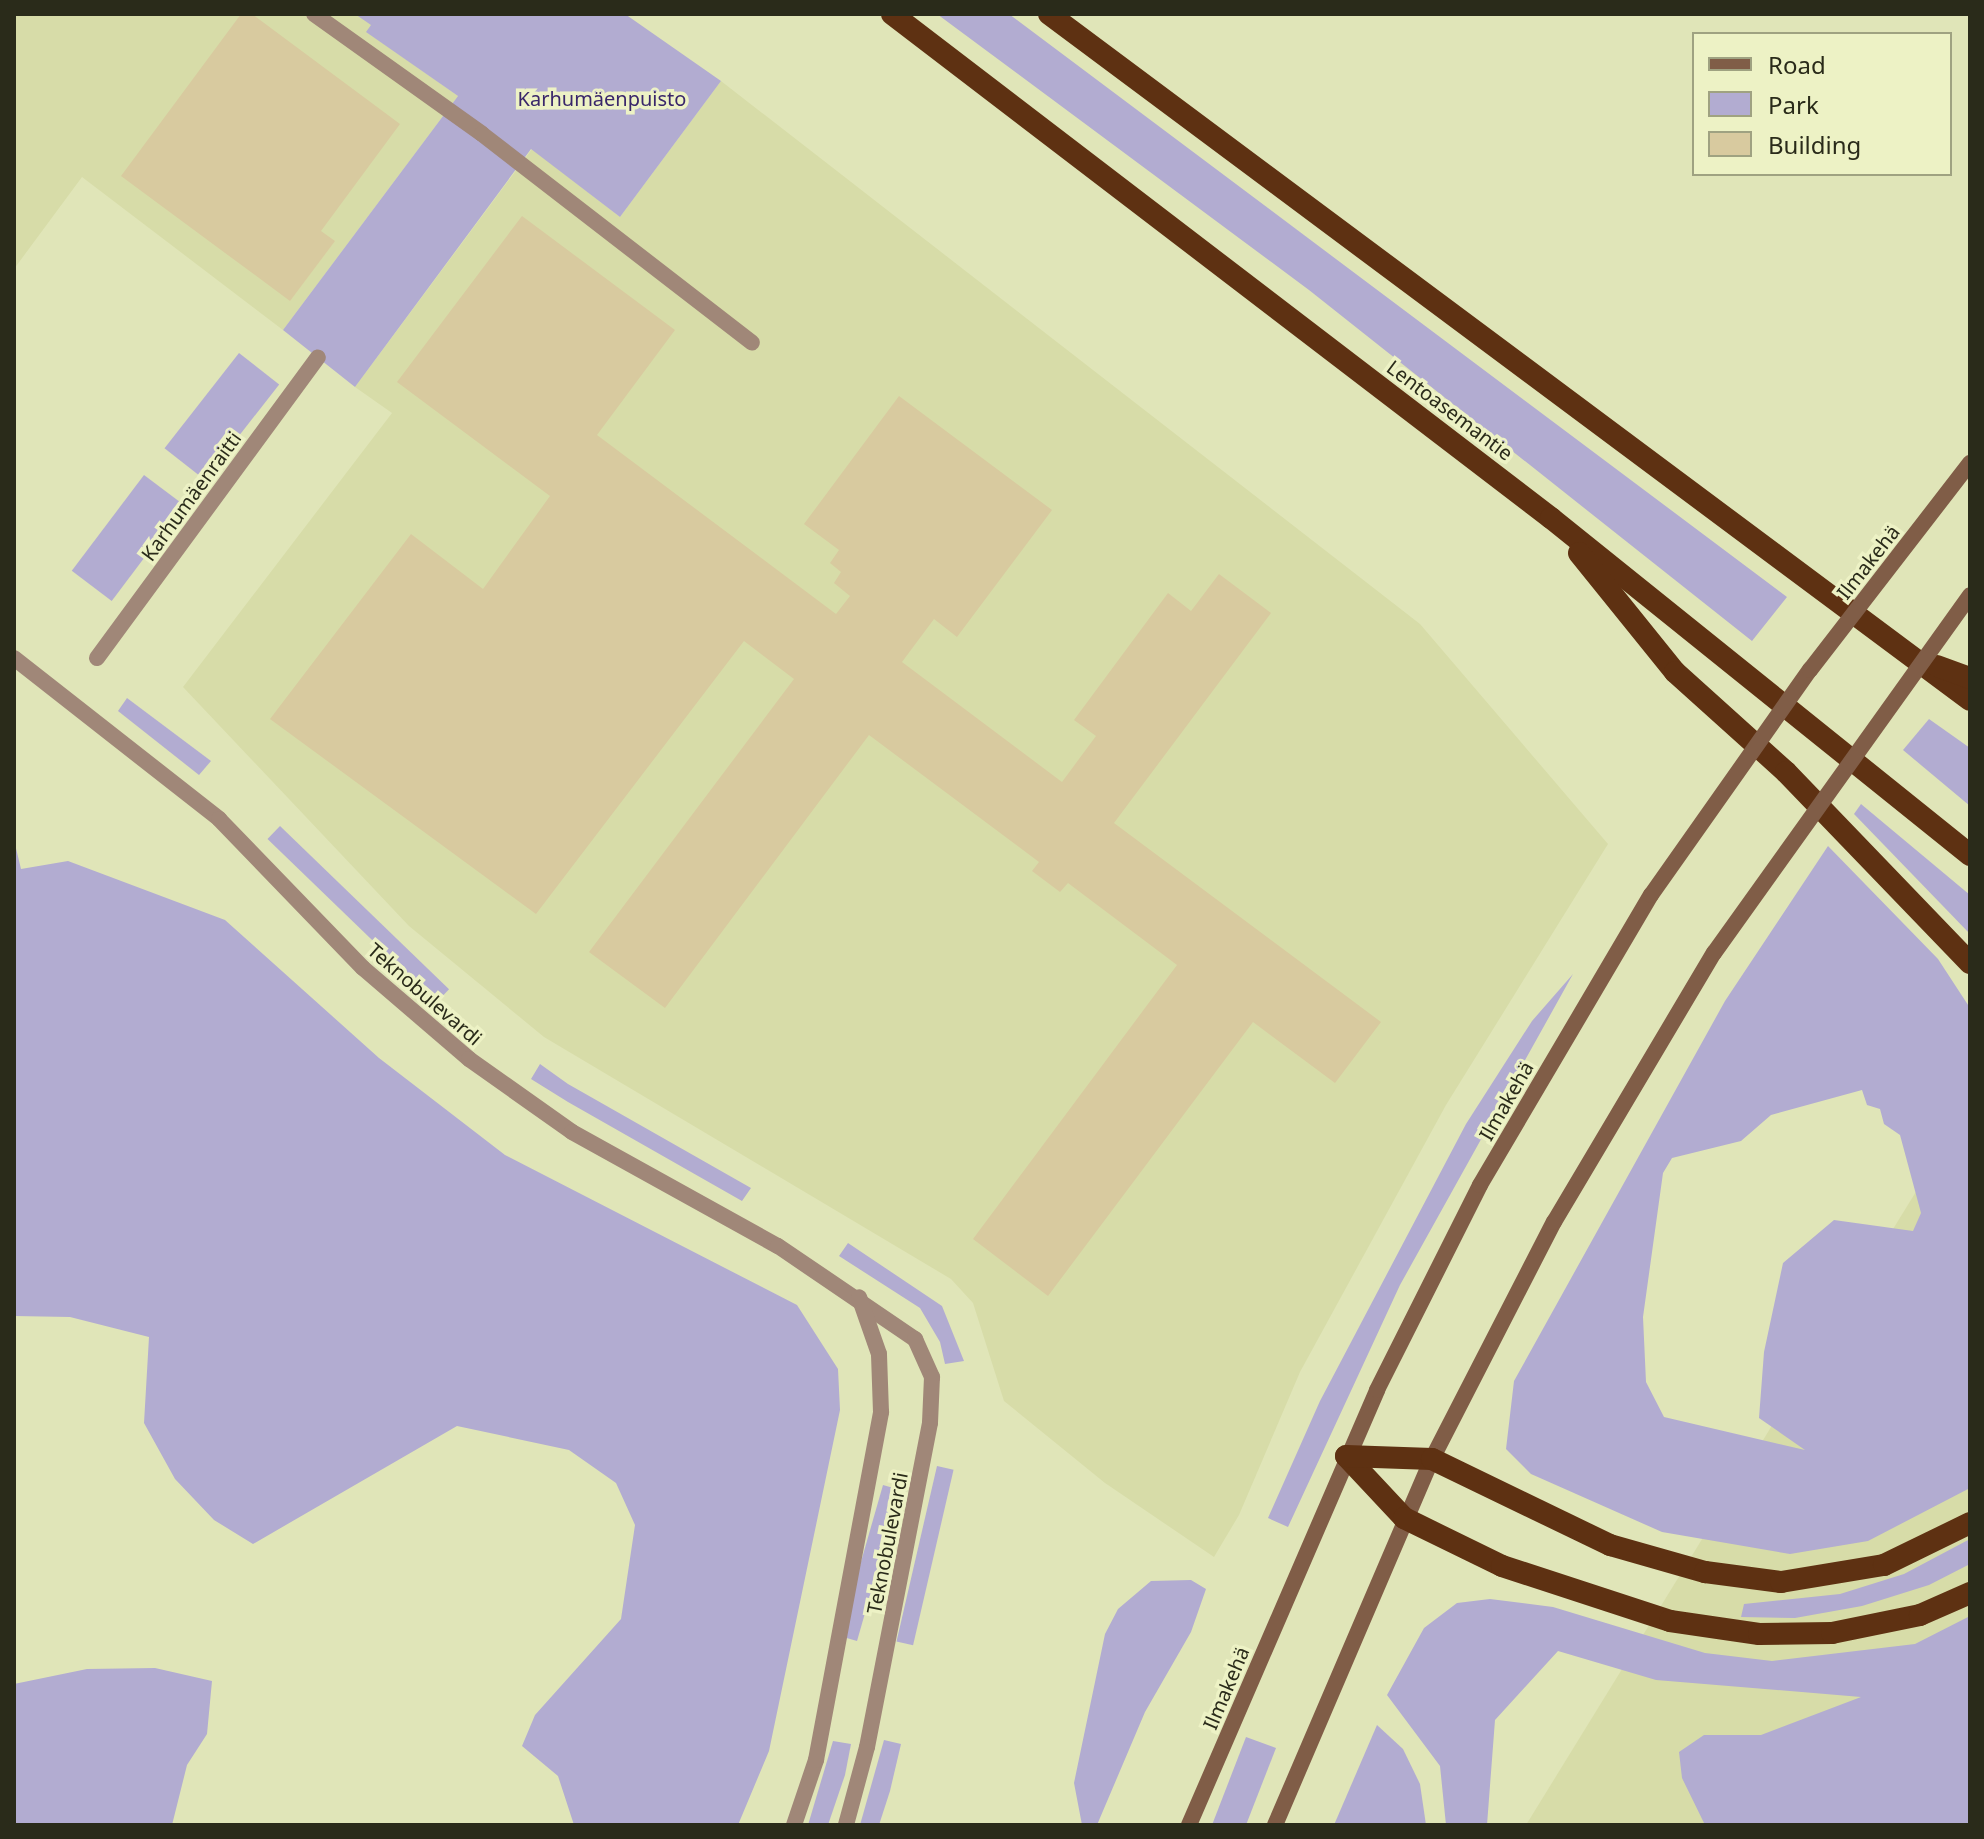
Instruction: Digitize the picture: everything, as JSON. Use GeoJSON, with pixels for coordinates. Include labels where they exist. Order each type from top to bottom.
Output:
{"type":"FeatureCollection","features":[{"type":"Feature","properties":{"kind":"highway","name":"Lentoasemantie"},"geometry":{"type":"LineString","coordinates":[[892,14],[1551,518],[1970,855]]}},
{"type":"Feature","properties":{"kind":"highway"},"geometry":{"type":"LineString","coordinates":[[1049,14],[1970,700]]}},
{"type":"Feature","properties":{"kind":"highway"},"geometry":{"type":"LineString","coordinates":[[1551,518],[1675,672],[1797,782],[1970,963]]}},
{"type":"Feature","properties":{"kind":"highway"},"geometry":{"type":"LineString","coordinates":[[1913,658],[1970,678]]}},
{"type":"Feature","properties":{"kind":"highway"},"geometry":{"type":"LineString","coordinates":[[1346,1456],[1432,1459],[1610,1545],[1705,1572],[1781,1582],[1884,1565],[1970,1523]]}},
{"type":"Feature","properties":{"kind":"highway"},"geometry":{"type":"LineString","coordinates":[[1346,1456],[1404,1518],[1595,1600],[1670,1621],[1759,1634],[1847,1630],[1920,1615],[1970,1593]]}},
{"type":"Feature","properties":{"kind":"main road","name":"Ilmakehä"},"geometry":{"type":"LineString","coordinates":[[1189,1825],[1346,1456],[1480,1185],[1651,895],[1810,670],[1970,463]]}},
{"type":"Feature","properties":{"kind":"main road"},"geometry":{"type":"LineString","coordinates":[[1275,1825],[1404,1518],[1554,1222],[1714,953],[1970,595]]}},
{"type":"Feature","properties":{"kind":"street"},"geometry":{"type":"LineString","coordinates":[[314,14],[482,134],[752,343]]}},
{"type":"Feature","properties":{"kind":"street","name":"Karhumäenraitti"},"geometry":{"type":"LineString","coordinates":[[97,658],[318,357]]}},
{"type":"Feature","properties":{"kind":"street","name":"Teknobulevardi"},"geometry":{"type":"LineString","coordinates":[[14,658],[219,819],[363,968],[450,1044],[572,1132],[858,1296],[915,1339],[932,1377],[930,1423],[879,1688],[846,1825]]}},
{"type":"Feature","properties":{"kind":"street","name":"Teknobulevardi"},"geometry":{"type":"LineString","coordinates":[[794,1825],[816,1760],[881,1412],[879,1354],[858,1296]]}},
{"type":"Feature","properties":{"kind":"shaded area"},"geometry":{"type":"Polygon","coordinates":[[[14,14],[380,14],[367,32],[458,96],[283,330],[82,177],[14,269],[14,14]]]}},
{"type":"Feature","properties":{"kind":"shaded area"},"geometry":{"type":"Polygon","coordinates":[[[721,81],[1420,624],[1608,844],[1446,1105],[1300,1372],[1239,1515],[1214,1557],[1105,1483],[1004,1401],[973,1303],[951,1279],[544,1037],[409,926],[183,687],[392,413],[355,387],[532,149],[620,217],[721,81]]]}},
{"type":"Feature","properties":{"kind":"shaded area"},"geometry":{"type":"Polygon","coordinates":[[[1970,1104],[1970,1825],[1526,1825],[1970,1104]]]}},
{"type":"Feature","properties":{"kind":"green space","name":"Karhumäenpuisto"},"geometry":{"type":"Polygon","coordinates":[[[355,14],[625,14],[721,81],[620,217],[531,149],[355,387],[283,330],[458,96],[366,32],[371,25],[355,14]]]}},
{"type":"Feature","properties":{"kind":"green space"},"geometry":{"type":"Polygon","coordinates":[[[937,14],[1009,14],[1787,597],[1752,641],[1309,290],[937,14]]]}},
{"type":"Feature","properties":{"kind":"green space"},"geometry":{"type":"Polygon","coordinates":[[[239,353],[279,384],[205,480],[165,448],[239,353]]]}},
{"type":"Feature","properties":{"kind":"green space"},"geometry":{"type":"Polygon","coordinates":[[[144,475],[184,505],[112,601],[72,571],[144,475]]]}},
{"type":"Feature","properties":{"kind":"green space"},"geometry":{"type":"Polygon","coordinates":[[[127,698],[211,761],[199,775],[118,711],[127,698]]]}},
{"type":"Feature","properties":{"kind":"green space"},"geometry":{"type":"Polygon","coordinates":[[[1929,719],[1970,748],[1970,806],[1903,750],[1929,719]]]}},
{"type":"Feature","properties":{"kind":"green space"},"geometry":{"type":"Polygon","coordinates":[[[1861,804],[1970,895],[1970,934],[1854,814],[1861,804]]]}},
{"type":"Feature","properties":{"kind":"green space"},"geometry":{"type":"Polygon","coordinates":[[[280,826],[449,989],[437,1002],[267,839],[280,826]]]}},
{"type":"Feature","properties":{"kind":"green space"},"geometry":{"type":"Polygon","coordinates":[[[14,840],[21,869],[68,861],[225,920],[379,1058],[505,1155],[797,1305],[838,1369],[840,1410],[769,1751],[738,1825],[574,1825],[558,1776],[522,1746],[535,1715],[621,1619],[635,1525],[616,1483],[569,1450],[457,1426],[253,1544],[214,1520],[175,1479],[144,1423],[149,1337],[70,1317],[14,1316],[14,840]]]}},
{"type":"Feature","properties":{"kind":"green space"},"geometry":{"type":"Polygon","coordinates":[[[1828,846],[1938,959],[1970,1008],[1970,1488],[1868,1541],[1790,1554],[1662,1532],[1531,1474],[1506,1449],[1514,1381],[1725,1001],[1828,846]],[[1862,1090],[1771,1115],[1741,1141],[1672,1158],[1663,1173],[1643,1317],[1646,1382],[1664,1417],[1805,1450],[1759,1418],[1764,1352],[1783,1263],[1834,1220],[1913,1231],[1921,1213],[1900,1135],[1884,1124],[1880,1109],[1867,1105],[1862,1090]]]}},
{"type":"Feature","properties":{"kind":"green space"},"geometry":{"type":"Polygon","coordinates":[[[1573,974],[1400,1285],[1288,1527],[1268,1518],[1320,1401],[1466,1124],[1532,1021],[1573,974]]]}},
{"type":"Feature","properties":{"kind":"green space"},"geometry":{"type":"Polygon","coordinates":[[[540,1064],[568,1084],[751,1188],[742,1201],[568,1102],[531,1079],[540,1064]]]}},
{"type":"Feature","properties":{"kind":"green space"},"geometry":{"type":"Polygon","coordinates":[[[848,1243],[942,1306],[964,1361],[945,1364],[940,1342],[920,1308],[839,1256],[848,1243]]]}},
{"type":"Feature","properties":{"kind":"green space"},"geometry":{"type":"Polygon","coordinates":[[[937,1466],[954,1470],[913,1645],[897,1641],[937,1466]]]}},
{"type":"Feature","properties":{"kind":"green space"},"geometry":{"type":"Polygon","coordinates":[[[883,1485],[900,1490],[857,1641],[840,1636],[883,1485]]]}},
{"type":"Feature","properties":{"kind":"green space"},"geometry":{"type":"Polygon","coordinates":[[[1970,1539],[1970,1564],[1929,1585],[1862,1606],[1795,1618],[1741,1617],[1744,1604],[1840,1594],[1904,1574],[1970,1539]]]}},
{"type":"Feature","properties":{"kind":"green space"},"geometry":{"type":"Polygon","coordinates":[[[1191,1580],[1206,1589],[1191,1632],[1145,1712],[1097,1825],[1082,1825],[1074,1783],[1105,1634],[1118,1609],[1151,1581],[1191,1580]]]}},
{"type":"Feature","properties":{"kind":"green space"},"geometry":{"type":"Polygon","coordinates":[[[1490,1599],[1553,1607],[1705,1653],[1772,1661],[1915,1644],[1970,1616],[1970,1825],[1705,1825],[1682,1778],[1679,1752],[1704,1735],[1761,1735],[1861,1697],[1656,1680],[1558,1651],[1495,1720],[1487,1825],[1446,1825],[1440,1766],[1387,1695],[1424,1628],[1457,1603],[1490,1599]]]}},
{"type":"Feature","properties":{"kind":"green space"},"geometry":{"type":"Polygon","coordinates":[[[155,1668],[212,1681],[207,1734],[187,1765],[172,1825],[14,1825],[14,1684],[87,1669],[155,1668]]]}},
{"type":"Feature","properties":{"kind":"green space"},"geometry":{"type":"Polygon","coordinates":[[[1377,1725],[1403,1749],[1420,1784],[1426,1825],[1334,1825],[1377,1725]]]}},
{"type":"Feature","properties":{"kind":"green space"},"geometry":{"type":"Polygon","coordinates":[[[1246,1737],[1276,1748],[1246,1825],[1212,1825],[1246,1737]]]}},
{"type":"Feature","properties":{"kind":"green space"},"geometry":{"type":"Polygon","coordinates":[[[884,1740],[901,1744],[890,1791],[879,1825],[860,1825],[884,1740]]]}},
{"type":"Feature","properties":{"kind":"green space"},"geometry":{"type":"Polygon","coordinates":[[[833,1741],[851,1744],[845,1775],[828,1825],[808,1825],[833,1741]]]}},
{"type":"Feature","properties":{"kind":"building"},"geometry":{"type":"Polygon","coordinates":[[[241,14],[252,14],[400,124],[321,231],[335,241],[290,301],[121,176],[241,14]]]}},
{"type":"Feature","properties":{"kind":"building"},"geometry":{"type":"Polygon","coordinates":[[[522,216],[675,330],[597,435],[836,614],[850,596],[834,583],[841,572],[830,563],[839,550],[804,524],[899,396],[1052,510],[957,637],[934,619],[902,662],[1062,782],[1096,736],[1074,720],[1168,593],[1191,611],[1219,574],[1271,613],[1114,823],[1381,1022],[1335,1083],[1253,1022],[1048,1296],[973,1239],[1177,965],[1068,883],[1060,892],[1032,871],[1039,862],[869,735],[665,1008],[589,952],[794,679],[744,641],[536,914],[270,719],[411,534],[483,589],[550,496],[397,382],[522,216]]]}}]}
